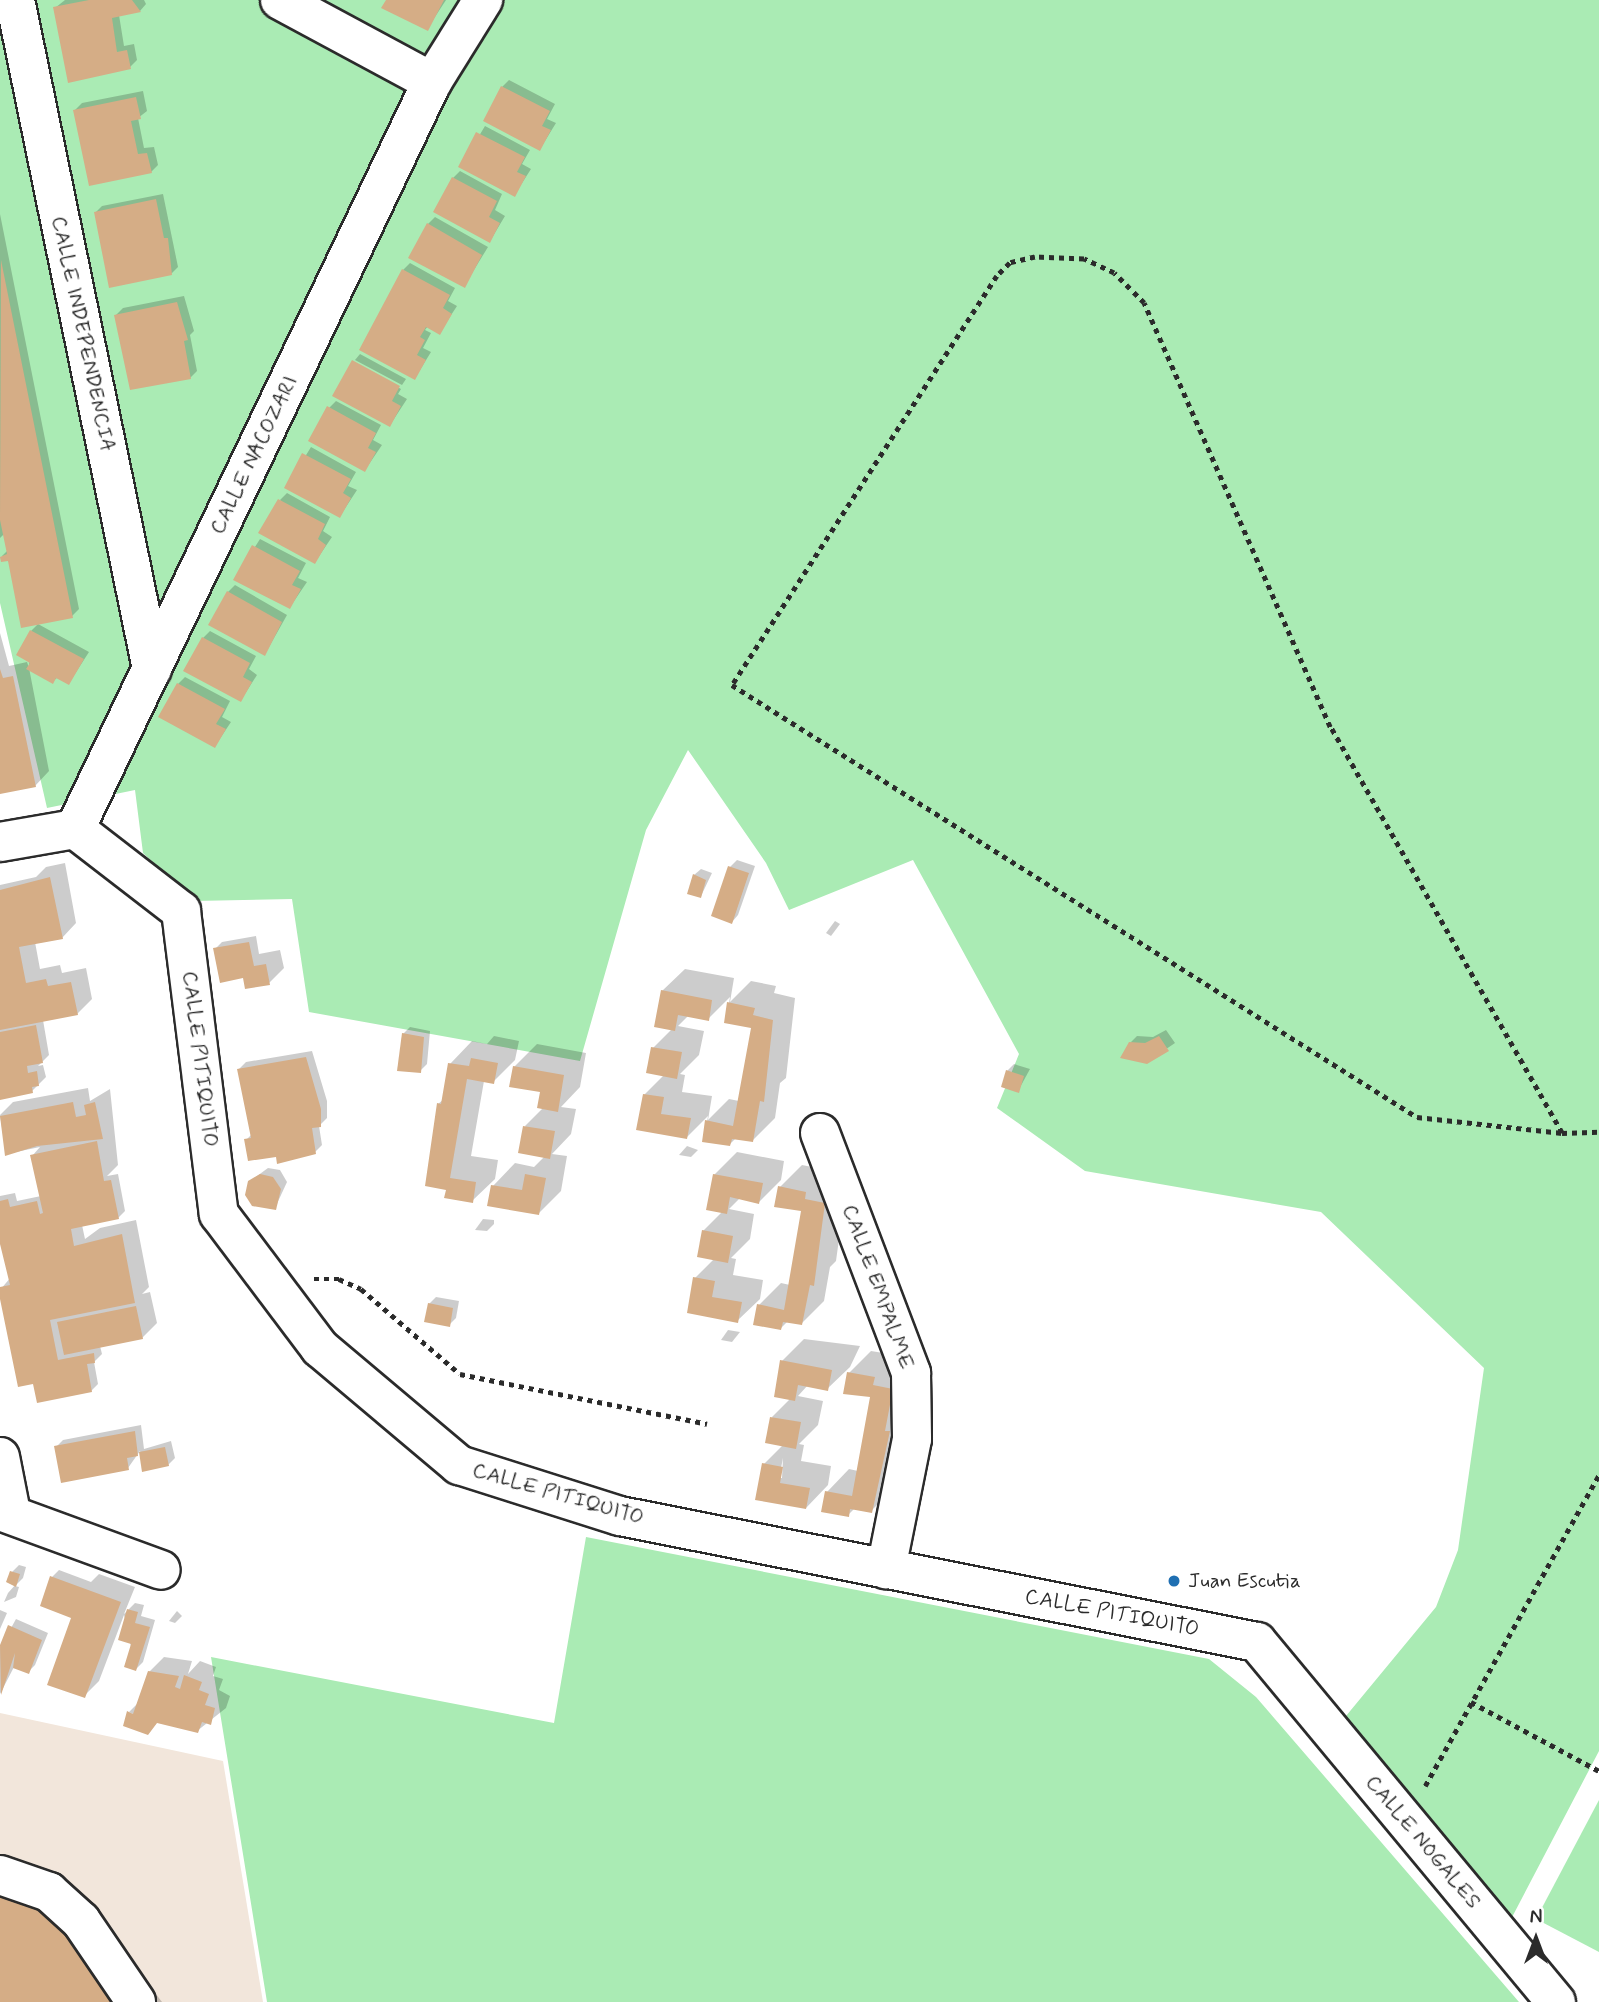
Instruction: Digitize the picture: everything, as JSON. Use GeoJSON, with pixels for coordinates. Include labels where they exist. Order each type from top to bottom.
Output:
{"type":"FeatureCollection","features":[{"type":"Feature","properties":{"kind":"street","name":"CALLE INDEPENDENCIA"},"geometry":{"type":"LineString","coordinates":[[15,0],[152,669]]}},
{"type":"Feature","properties":{"kind":"street"},"geometry":{"type":"LineString","coordinates":[[280,0],[432,82]]}},
{"type":"Feature","properties":{"kind":"street","name":"CALLE NACOZARI"},"geometry":{"type":"LineString","coordinates":[[75,829],[432,82],[483,0]]}},
{"type":"Feature","properties":{"kind":"street"},"geometry":{"type":"LineString","coordinates":[[0,842],[75,829]]}},
{"type":"Feature","properties":{"kind":"street","name":"CALLE PITIQUITO"},"geometry":{"type":"LineString","coordinates":[[75,829],[181,911],[219,1214],[320,1348],[459,1465],[620,1516],[1257,1642],[1317,1713]]}},
{"type":"Feature","properties":{"kind":"street","name":"CALLE EMPALME"},"geometry":{"type":"LineString","coordinates":[[820,1133],[911,1373],[912,1439],[886,1569]]}},
{"type":"Feature","properties":{"kind":"street"},"geometry":{"type":"LineString","coordinates":[[0,1457],[6,1512],[161,1570]]}},
{"type":"Feature","properties":{"kind":"street","name":"CALLE NOGALES"},"geometry":{"type":"LineString","coordinates":[[1317,1713],[1556,2002]]}},
{"type":"Feature","properties":{"kind":"street"},"geometry":{"type":"LineString","coordinates":[[0,1875],[49,1892],[65,1906],[81,1921],[136,2002]]}},
{"type":"Feature","properties":{"kind":"path"},"geometry":{"type":"LineString","coordinates":[[1562,1133],[1330,727],[1144,303],[1114,272],[1084,259],[1035,257],[1010,263],[997,276],[732,685],[1417,1117],[1562,1133],[1599,1132]]}},
{"type":"Feature","properties":{"kind":"path"},"geometry":{"type":"LineString","coordinates":[[268,1279],[350,1283],[449,1368],[470,1377],[708,1424]]}},
{"type":"Feature","properties":{"kind":"path"},"geometry":{"type":"LineString","coordinates":[[1405,1820],[1599,1475]]}},
{"type":"Feature","properties":{"kind":"path"},"geometry":{"type":"LineString","coordinates":[[1471,1703],[1599,1771]]}},
{"type":"Feature","properties":{"kind":"shaded area"},"geometry":{"type":"Polygon","coordinates":[[[0,1713],[223,1761],[263,2002],[0,2002],[0,1713]]]}},
{"type":"Feature","properties":{"kind":"green space"},"geometry":{"type":"Polygon","coordinates":[[[0,0],[1599,0],[1599,1751],[1510,1921],[1346,1716],[1436,1607],[1458,1550],[1484,1368],[1321,1212],[1085,1171],[997,1108],[1019,1054],[913,860],[789,910],[766,863],[688,750],[646,830],[580,1061],[309,1012],[292,899],[194,901],[143,853],[135,790],[47,808],[0,603],[0,0]]]}},
{"type":"Feature","properties":{"kind":"green space"},"geometry":{"type":"Polygon","coordinates":[[[586,1537],[1209,1659],[1256,1697],[1519,2002],[267,2002],[211,1657],[554,1723],[586,1537]]]}},
{"type":"Feature","properties":{"kind":"green space"},"geometry":{"type":"Polygon","coordinates":[[[1599,1800],[1599,1952],[1536,1919],[1599,1800]]]}},
{"type":"Feature","properties":{"kind":"building"},"geometry":{"type":"Polygon","coordinates":[[[89,0],[132,0],[141,12],[112,18],[117,52],[127,50],[131,69],[68,83],[53,7],[89,0]]]}},
{"type":"Feature","properties":{"kind":"building"},"geometry":{"type":"Polygon","coordinates":[[[386,0],[444,0],[428,31],[381,8],[386,0]]]}},
{"type":"Feature","properties":{"kind":"building"},"geometry":{"type":"Polygon","coordinates":[[[501,86],[550,111],[542,126],[551,130],[540,151],[483,121],[501,86]]]}},
{"type":"Feature","properties":{"kind":"building"},"geometry":{"type":"Polygon","coordinates":[[[136,97],[141,119],[131,121],[138,154],[147,153],[152,173],[89,186],[73,110],[136,97]]]}},
{"type":"Feature","properties":{"kind":"building"},"geometry":{"type":"Polygon","coordinates":[[[476,132],[525,157],[517,172],[526,176],[515,197],[458,167],[476,132]]]}},
{"type":"Feature","properties":{"kind":"building"},"geometry":{"type":"Polygon","coordinates":[[[452,177],[497,201],[489,217],[500,223],[490,243],[433,212],[452,177]]]}},
{"type":"Feature","properties":{"kind":"building"},"geometry":{"type":"Polygon","coordinates":[[[156,199],[164,238],[168,238],[172,275],[109,288],[94,212],[156,199]]]}},
{"type":"Feature","properties":{"kind":"building"},"geometry":{"type":"Polygon","coordinates":[[[427,223],[482,255],[465,288],[408,258],[427,223]]]}},
{"type":"Feature","properties":{"kind":"building"},"geometry":{"type":"Polygon","coordinates":[[[1,260],[73,618],[21,628],[8,561],[1,562],[0,557],[7,554],[0,520],[1,260]]]}},
{"type":"Feature","properties":{"kind":"building"},"geometry":{"type":"Polygon","coordinates":[[[402,269],[450,295],[443,308],[452,314],[440,335],[426,327],[420,337],[425,340],[417,355],[426,360],[415,380],[359,350],[402,269]]]}},
{"type":"Feature","properties":{"kind":"building"},"geometry":{"type":"Polygon","coordinates":[[[177,302],[188,340],[184,341],[191,379],[130,390],[114,315],[177,302]]]}},
{"type":"Feature","properties":{"kind":"building"},"geometry":{"type":"Polygon","coordinates":[[[352,360],[400,386],[392,401],[401,406],[390,427],[332,396],[352,360]]]}},
{"type":"Feature","properties":{"kind":"building"},"geometry":{"type":"Polygon","coordinates":[[[327,406],[376,433],[368,448],[376,452],[365,472],[308,441],[327,406]]]}},
{"type":"Feature","properties":{"kind":"building"},"geometry":{"type":"Polygon","coordinates":[[[302,453],[351,479],[343,493],[351,498],[340,518],[284,488],[302,453]]]}},
{"type":"Feature","properties":{"kind":"building"},"geometry":{"type":"Polygon","coordinates":[[[278,499],[325,524],[318,539],[326,545],[315,564],[258,533],[278,499]]]}},
{"type":"Feature","properties":{"kind":"building"},"geometry":{"type":"Polygon","coordinates":[[[252,545],[300,571],[292,585],[301,589],[290,609],[233,580],[252,545]]]}},
{"type":"Feature","properties":{"kind":"building"},"geometry":{"type":"Polygon","coordinates":[[[227,591],[282,622],[265,656],[208,625],[227,591]]]}},
{"type":"Feature","properties":{"kind":"building"},"geometry":{"type":"Polygon","coordinates":[[[30,630],[84,659],[69,685],[56,678],[53,684],[26,669],[30,663],[16,655],[30,630]]]}},
{"type":"Feature","properties":{"kind":"building"},"geometry":{"type":"Polygon","coordinates":[[[202,637],[250,663],[243,677],[252,682],[241,702],[183,671],[202,637]]]}},
{"type":"Feature","properties":{"kind":"building"},"geometry":{"type":"Polygon","coordinates":[[[0,669],[3,678],[13,676],[36,787],[0,794],[0,669]]]}},
{"type":"Feature","properties":{"kind":"building"},"geometry":{"type":"Polygon","coordinates":[[[177,683],[225,709],[216,724],[226,729],[215,748],[158,717],[177,683]]]}},
{"type":"Feature","properties":{"kind":"building"},"geometry":{"type":"Polygon","coordinates":[[[728,866],[749,873],[732,924],[711,916],[728,866]]]}},
{"type":"Feature","properties":{"kind":"building"},"geometry":{"type":"Polygon","coordinates":[[[693,874],[706,880],[701,898],[687,894],[693,874]]]}},
{"type":"Feature","properties":{"kind":"building"},"geometry":{"type":"Polygon","coordinates":[[[50,877],[63,939],[19,947],[26,983],[46,979],[48,986],[71,982],[78,1015],[0,1030],[0,890],[50,877]]]}},
{"type":"Feature","properties":{"kind":"building"},"geometry":{"type":"Polygon","coordinates":[[[249,942],[254,966],[266,964],[270,985],[245,989],[243,978],[220,983],[213,948],[249,942]]]}},
{"type":"Feature","properties":{"kind":"building"},"geometry":{"type":"Polygon","coordinates":[[[661,990],[712,1000],[709,1021],[678,1015],[675,1031],[654,1027],[661,990]]]}},
{"type":"Feature","properties":{"kind":"building"},"geometry":{"type":"Polygon","coordinates":[[[727,1002],[755,1008],[753,1015],[773,1020],[764,1102],[760,1101],[753,1142],[732,1139],[730,1146],[702,1142],[705,1120],[733,1126],[751,1028],[724,1023],[727,1002]]]}},
{"type":"Feature","properties":{"kind":"building"},"geometry":{"type":"Polygon","coordinates":[[[36,1025],[43,1063],[27,1066],[28,1073],[37,1071],[39,1086],[32,1087],[33,1093],[0,1100],[0,1032],[36,1025]]]}},
{"type":"Feature","properties":{"kind":"building"},"geometry":{"type":"Polygon","coordinates":[[[402,1033],[424,1037],[421,1073],[397,1071],[402,1033]]]}},
{"type":"Feature","properties":{"kind":"building"},"geometry":{"type":"Polygon","coordinates":[[[1159,1036],[1169,1051],[1147,1064],[1120,1058],[1129,1042],[1145,1043],[1159,1036]]]}},
{"type":"Feature","properties":{"kind":"building"},"geometry":{"type":"Polygon","coordinates":[[[651,1047],[682,1052],[677,1079],[646,1073],[651,1047]]]}},
{"type":"Feature","properties":{"kind":"building"},"geometry":{"type":"Polygon","coordinates":[[[306,1057],[321,1109],[321,1127],[312,1128],[316,1154],[277,1164],[276,1157],[248,1161],[244,1139],[251,1138],[237,1069],[306,1057]]]}},
{"type":"Feature","properties":{"kind":"building"},"geometry":{"type":"Polygon","coordinates":[[[471,1058],[498,1063],[494,1084],[467,1079],[450,1178],[476,1182],[473,1203],[444,1198],[446,1190],[425,1186],[437,1103],[441,1104],[448,1063],[469,1066],[471,1058]]]}},
{"type":"Feature","properties":{"kind":"building"},"geometry":{"type":"Polygon","coordinates":[[[513,1066],[564,1075],[558,1112],[537,1108],[540,1092],[509,1087],[513,1066]]]}},
{"type":"Feature","properties":{"kind":"building"},"geometry":{"type":"Polygon","coordinates":[[[1006,1070],[1024,1076],[1019,1093],[1001,1087],[1006,1070]]]}},
{"type":"Feature","properties":{"kind":"building"},"geometry":{"type":"Polygon","coordinates":[[[643,1094],[664,1097],[661,1114],[691,1118],[687,1139],[636,1130],[643,1094]]]}},
{"type":"Feature","properties":{"kind":"building"},"geometry":{"type":"Polygon","coordinates":[[[73,1102],[76,1117],[86,1115],[84,1105],[95,1102],[103,1139],[37,1146],[5,1156],[0,1116],[73,1102]]]}},
{"type":"Feature","properties":{"kind":"building"},"geometry":{"type":"Polygon","coordinates":[[[523,1126],[555,1131],[550,1159],[518,1153],[523,1126]]]}},
{"type":"Feature","properties":{"kind":"building"},"geometry":{"type":"Polygon","coordinates":[[[97,1141],[104,1181],[111,1180],[119,1219],[71,1229],[74,1246],[122,1234],[135,1303],[50,1320],[58,1360],[94,1353],[95,1363],[87,1364],[92,1392],[37,1403],[33,1384],[18,1387],[0,1299],[0,1287],[10,1285],[0,1244],[0,1201],[8,1199],[10,1207],[37,1201],[40,1214],[43,1213],[30,1155],[97,1141]]]}},
{"type":"Feature","properties":{"kind":"building"},"geometry":{"type":"Polygon","coordinates":[[[260,1174],[273,1177],[281,1189],[276,1210],[252,1206],[245,1195],[248,1181],[260,1174]]]}},
{"type":"Feature","properties":{"kind":"building"},"geometry":{"type":"Polygon","coordinates":[[[525,1174],[546,1178],[539,1215],[487,1206],[491,1185],[522,1190],[525,1174]]]}},
{"type":"Feature","properties":{"kind":"building"},"geometry":{"type":"Polygon","coordinates":[[[713,1174],[763,1183],[759,1204],[730,1197],[727,1214],[706,1210],[713,1174]]]}},
{"type":"Feature","properties":{"kind":"building"},"geometry":{"type":"Polygon","coordinates":[[[778,1186],[806,1192],[805,1199],[825,1203],[814,1286],[810,1285],[802,1325],[783,1322],[781,1330],[753,1325],[757,1304],[784,1310],[801,1211],[774,1207],[778,1186]]]}},
{"type":"Feature","properties":{"kind":"building"},"geometry":{"type":"Polygon","coordinates":[[[702,1230],[733,1236],[728,1263],[697,1257],[702,1230]]]}},
{"type":"Feature","properties":{"kind":"building"},"geometry":{"type":"Polygon","coordinates":[[[693,1277],[715,1281],[712,1297],[742,1302],[738,1323],[687,1313],[693,1277]]]}},
{"type":"Feature","properties":{"kind":"building"},"geometry":{"type":"Polygon","coordinates":[[[428,1303],[453,1308],[450,1327],[424,1322],[428,1303]]]}},
{"type":"Feature","properties":{"kind":"building"},"geometry":{"type":"Polygon","coordinates":[[[136,1306],[143,1339],[64,1355],[57,1322],[136,1306]]]}},
{"type":"Feature","properties":{"kind":"building"},"geometry":{"type":"Polygon","coordinates":[[[780,1360],[832,1370],[828,1391],[798,1385],[795,1401],[774,1397],[780,1360]]]}},
{"type":"Feature","properties":{"kind":"building"},"geometry":{"type":"Polygon","coordinates":[[[847,1372],[875,1377],[873,1385],[893,1389],[885,1431],[890,1431],[872,1513],[850,1509],[849,1517],[821,1512],[825,1491],[852,1496],[870,1397],[843,1394],[847,1372]]]}},
{"type":"Feature","properties":{"kind":"building"},"geometry":{"type":"Polygon","coordinates":[[[770,1417],[801,1422],[796,1449],[765,1443],[770,1417]]]}},
{"type":"Feature","properties":{"kind":"building"},"geometry":{"type":"Polygon","coordinates":[[[135,1431],[138,1456],[127,1458],[129,1470],[61,1483],[54,1446],[135,1431]]]}},
{"type":"Feature","properties":{"kind":"building"},"geometry":{"type":"Polygon","coordinates":[[[165,1447],[169,1466],[142,1472],[139,1452],[165,1447]]]}},
{"type":"Feature","properties":{"kind":"building"},"geometry":{"type":"Polygon","coordinates":[[[762,1463],[783,1467],[780,1483],[810,1488],[806,1509],[755,1500],[762,1463]]]}},
{"type":"Feature","properties":{"kind":"building"},"geometry":{"type":"Polygon","coordinates":[[[10,1571],[20,1574],[16,1587],[6,1582],[10,1571]]]}},
{"type":"Feature","properties":{"kind":"building"},"geometry":{"type":"Polygon","coordinates":[[[50,1576],[121,1602],[85,1698],[47,1685],[71,1618],[40,1606],[50,1576]]]}},
{"type":"Feature","properties":{"kind":"building"},"geometry":{"type":"Polygon","coordinates":[[[127,1609],[138,1612],[135,1623],[150,1627],[136,1671],[124,1667],[131,1644],[118,1640],[127,1609]]]}},
{"type":"Feature","properties":{"kind":"building"},"geometry":{"type":"Polygon","coordinates":[[[8,1625],[42,1640],[29,1674],[13,1668],[15,1653],[1,1695],[0,1645],[8,1625]]]}},
{"type":"Feature","properties":{"kind":"building"},"geometry":{"type":"Polygon","coordinates":[[[148,1671],[179,1676],[175,1687],[180,1689],[184,1675],[202,1682],[199,1690],[209,1694],[205,1705],[215,1708],[211,1725],[202,1722],[198,1733],[157,1723],[148,1735],[123,1726],[127,1711],[133,1714],[148,1671]]]}},
{"type":"Feature","properties":{"kind":"building"},"geometry":{"type":"Polygon","coordinates":[[[0,1882],[47,1890],[150,2002],[0,2002],[0,1882]]]}},
{"type":"Feature","properties":{"kind":"place","name":"Juan Escutia"},"geometry":{"type":"Point","coordinates":[1174,1581]}}]}
